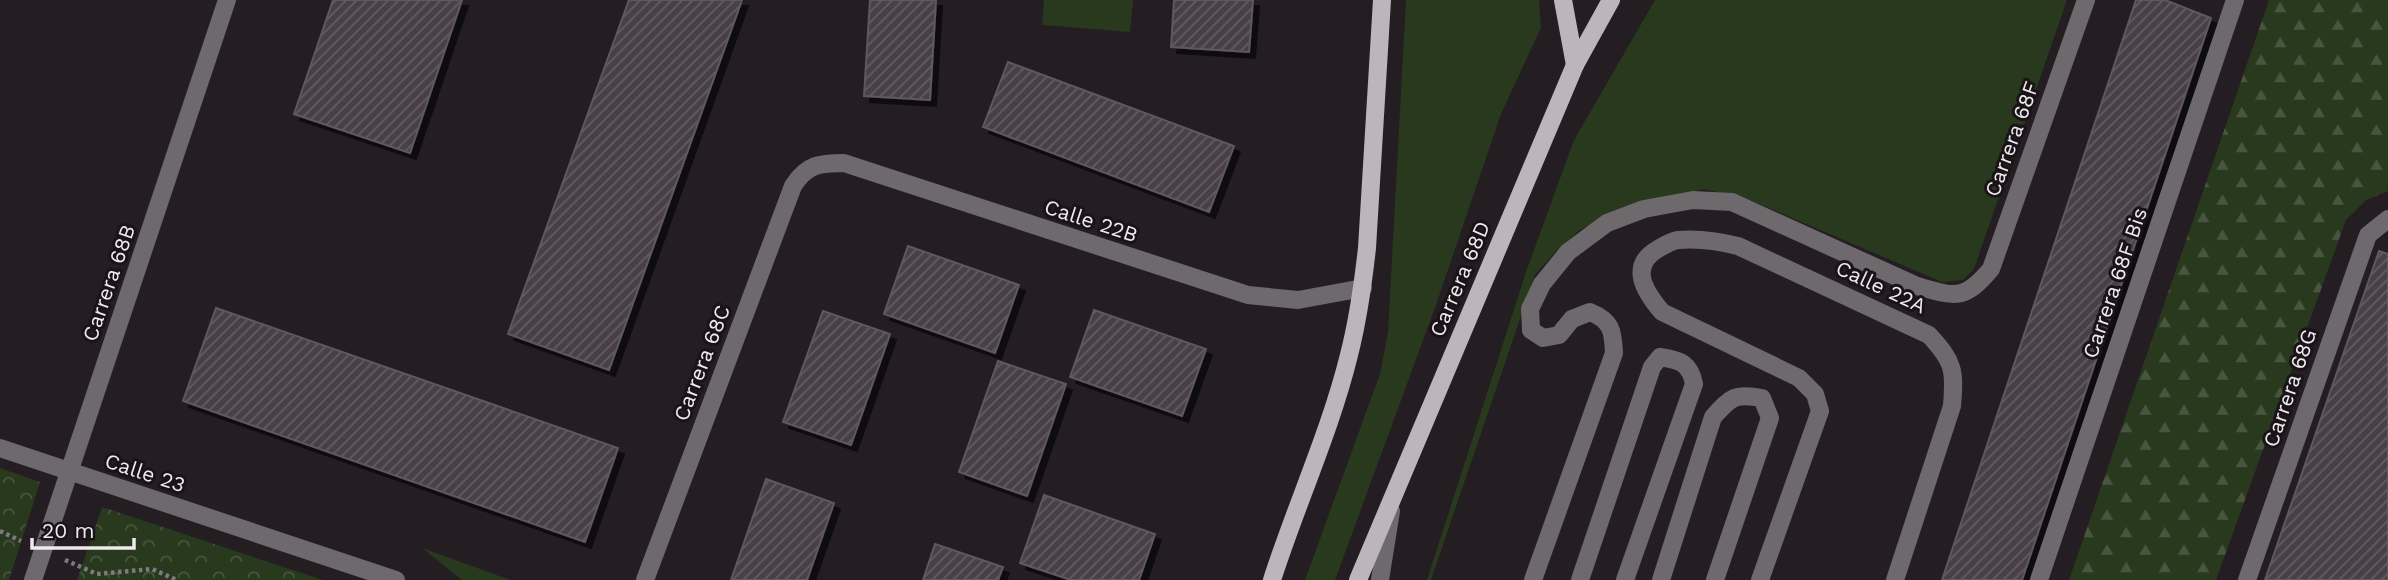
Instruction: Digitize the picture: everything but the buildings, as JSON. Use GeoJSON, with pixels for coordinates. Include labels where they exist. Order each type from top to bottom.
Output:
{"type":"FeatureCollection","features":[{"type":"Feature","properties":{"kind":"main road"},"geometry":{"type":"LineString","coordinates":[[1272,580],[1331,417],[1349,355],[1363,288],[1382,0]]}},
{"type":"Feature","properties":{"kind":"main road"},"geometry":{"type":"LineString","coordinates":[[1563,0],[1574,65]]}},
{"type":"Feature","properties":{"kind":"main road","name":"Carrera 68D"},"geometry":{"type":"LineString","coordinates":[[1358,580],[1574,65],[1611,0]]}},
{"type":"Feature","properties":{"kind":"street","name":"Carrera 68B"},"geometry":{"type":"LineString","coordinates":[[33,580],[227,0]]}},
{"type":"Feature","properties":{"kind":"street","name":"Carrera 68F"},"geometry":{"type":"LineString","coordinates":[[1974,289],[1990,269],[2086,0]]}},
{"type":"Feature","properties":{"kind":"street","name":"Carrera 68F Bis"},"geometry":{"type":"LineString","coordinates":[[2039,580],[2235,0]]}},
{"type":"Feature","properties":{"kind":"street","name":"Calle 22B"},"geometry":{"type":"LineString","coordinates":[[809,168],[828,163],[844,163],[1248,295],[1298,300],[1363,288]]}},
{"type":"Feature","properties":{"kind":"street","name":"Carrera 68C"},"geometry":{"type":"LineString","coordinates":[[645,580],[793,186],[809,168]]}},
{"type":"Feature","properties":{"kind":"street","name":"Calle 22A"},"geometry":{"type":"LineString","coordinates":[[1533,580],[1614,353],[1613,333],[1602,317],[1590,312],[1572,319],[1559,335],[1543,338],[1531,330],[1530,309],[1542,284],[1568,252],[1607,223],[1644,209],[1693,200],[1732,202],[1917,286],[1950,295],[1974,289]]}},
{"type":"Feature","properties":{"kind":"street","name":"Carrera 68G"},"geometry":{"type":"LineString","coordinates":[[2247,580],[2368,235],[2388,219]]}},
{"type":"Feature","properties":{"kind":"street","name":"Calle 22A"},"geometry":{"type":"LineString","coordinates":[[1760,580],[1820,411],[1815,394],[1799,378],[1662,312],[1647,294],[1641,270],[1647,255],[1674,240],[1709,239],[1738,246],[1929,335],[1946,353],[1955,376],[1952,406],[1895,580]]}},
{"type":"Feature","properties":{"kind":"street"},"geometry":{"type":"LineString","coordinates":[[1580,580],[1651,367],[1660,357],[1678,359],[1692,372],[1694,384],[1625,580]]}},
{"type":"Feature","properties":{"kind":"street"},"geometry":{"type":"LineString","coordinates":[[1661,580],[1713,417],[1727,401],[1741,394],[1762,398],[1770,418],[1714,580]]}},
{"type":"Feature","properties":{"kind":"street","name":"Calle 23"},"geometry":{"type":"LineString","coordinates":[[0,448],[396,580]]}},
{"type":"Feature","properties":{"kind":"street"},"geometry":{"type":"LineString","coordinates":[[1380,580],[1393,494]]}},
{"type":"Feature","properties":{"kind":"path"},"geometry":{"type":"LineString","coordinates":[[0,531],[97,574],[152,569],[177,580]]}},
{"type":"Feature","properties":{"kind":"green space"},"geometry":{"type":"Polygon","coordinates":[[[1044,0],[1133,0],[1130,32],[1042,25],[1044,0]]]}},
{"type":"Feature","properties":{"kind":"green space"},"geometry":{"type":"Polygon","coordinates":[[[1406,0],[1539,0],[1541,28],[1501,114],[1436,305],[1335,580],[1305,580],[1380,374],[1388,332],[1406,0]]]}},
{"type":"Feature","properties":{"kind":"green space"},"geometry":{"type":"Polygon","coordinates":[[[1655,0],[2067,0],[1974,269],[1963,280],[1942,282],[1750,200],[1704,189],[1638,204],[1580,230],[1557,250],[1535,275],[1431,580],[1427,580],[1526,272],[1574,140],[1655,0]]]}},
{"type":"Feature","properties":{"kind":"green space"},"geometry":{"type":"Polygon","coordinates":[[[2269,0],[2388,0],[2388,191],[2366,200],[2346,220],[2216,580],[2069,580],[2269,0]]]}},
{"type":"Feature","properties":{"kind":"green space"},"geometry":{"type":"Polygon","coordinates":[[[0,468],[40,482],[9,580],[0,580],[0,468]]]}},
{"type":"Feature","properties":{"kind":"green space"},"geometry":{"type":"Polygon","coordinates":[[[102,507],[323,580],[77,580],[102,507]]]}},
{"type":"Feature","properties":{"kind":"green space"},"geometry":{"type":"Polygon","coordinates":[[[422,548],[511,580],[462,580],[422,548]]]}}]}
